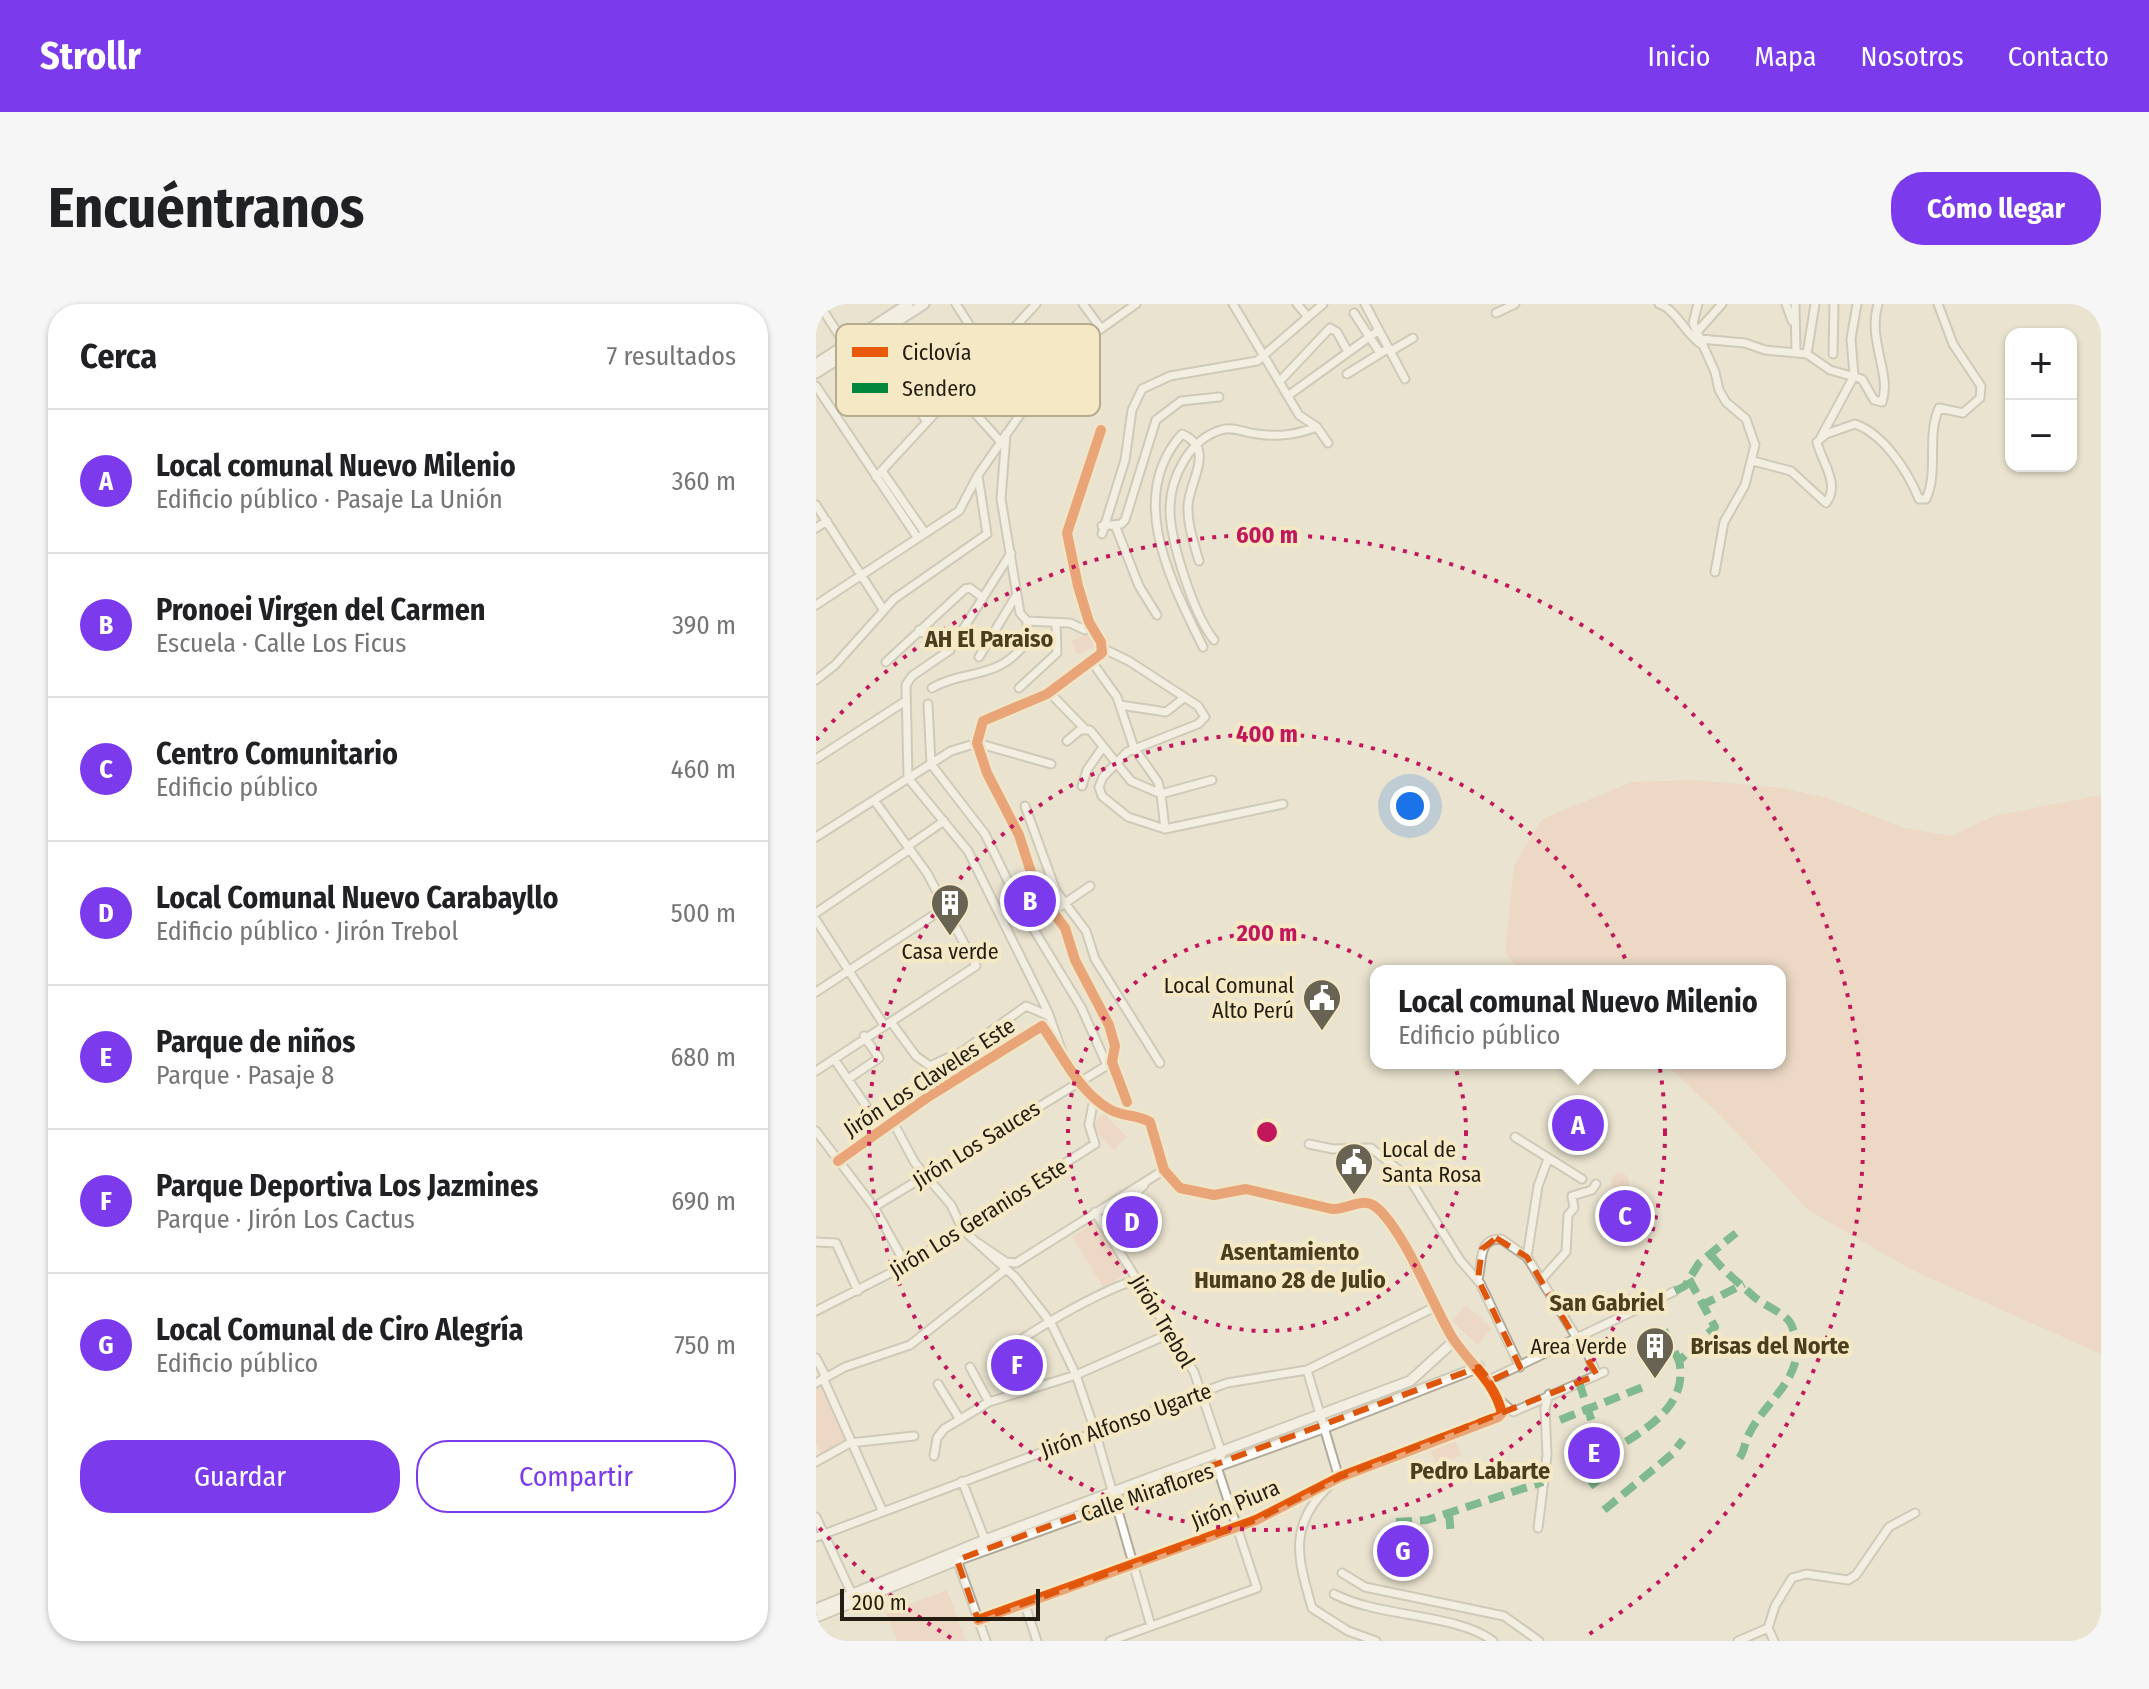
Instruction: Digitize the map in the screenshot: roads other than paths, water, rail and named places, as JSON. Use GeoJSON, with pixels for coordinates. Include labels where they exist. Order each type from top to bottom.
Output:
{"type":"FeatureCollection","features":[{"type":"Feature","properties":{"kind":"street"},"geometry":{"type":"LineString","coordinates":[[819,304],[836,331]]}},
{"type":"Feature","properties":{"kind":"street"},"geometry":{"type":"LineString","coordinates":[[880,324],[908,304]]}},
{"type":"Feature","properties":{"kind":"street"},"geometry":{"type":"LineString","coordinates":[[893,324],[924,304]]}},
{"type":"Feature","properties":{"kind":"street"},"geometry":{"type":"LineString","coordinates":[[956,304],[969,324]]}},
{"type":"Feature","properties":{"kind":"street"},"geometry":{"type":"LineString","coordinates":[[1017,324],[1036,304]]}},
{"type":"Feature","properties":{"kind":"street"},"geometry":{"type":"LineString","coordinates":[[1083,304],[1098,324]]}},
{"type":"Feature","properties":{"kind":"street"},"geometry":{"type":"LineString","coordinates":[[1100,327],[1136,304]]}},
{"type":"Feature","properties":{"kind":"street"},"geometry":{"type":"LineString","coordinates":[[1233,304],[1299,415],[1317,427],[1328,443]]}},
{"type":"Feature","properties":{"kind":"street"},"geometry":{"type":"LineString","coordinates":[[1297,304],[1308,317]]}},
{"type":"Feature","properties":{"kind":"street"},"geometry":{"type":"LineString","coordinates":[[1219,397],[1181,401],[1156,420],[1125,520],[1102,530],[1119,481],[1132,410],[1142,389],[1170,376],[1251,363],[1266,356],[1323,304]]}},
{"type":"Feature","properties":{"kind":"street"},"geometry":{"type":"LineString","coordinates":[[1365,304],[1405,379]]}},
{"type":"Feature","properties":{"kind":"street"},"geometry":{"type":"LineString","coordinates":[[1496,313],[1515,304]]}},
{"type":"Feature","properties":{"kind":"street"},"geometry":{"type":"LineString","coordinates":[[1659,304],[1666,306],[1686,332],[1700,339],[1807,354],[1830,370],[1862,379],[1874,400],[1882,402],[1885,381],[1875,347],[1874,320],[1878,304]]}},
{"type":"Feature","properties":{"kind":"street"},"geometry":{"type":"LineString","coordinates":[[1698,304],[1693,323],[1722,397],[1752,429],[1753,461],[1745,485],[1724,522],[1715,572]]}},
{"type":"Feature","properties":{"kind":"street"},"geometry":{"type":"LineString","coordinates":[[1700,339],[1722,304]]}},
{"type":"Feature","properties":{"kind":"street"},"geometry":{"type":"LineString","coordinates":[[1786,304],[1795,331]]}},
{"type":"Feature","properties":{"kind":"street"},"geometry":{"type":"LineString","coordinates":[[1795,304],[1796,352]]}},
{"type":"Feature","properties":{"kind":"street"},"geometry":{"type":"LineString","coordinates":[[1807,354],[1815,304]]}},
{"type":"Feature","properties":{"kind":"street"},"geometry":{"type":"LineString","coordinates":[[1833,354],[1834,304]]}},
{"type":"Feature","properties":{"kind":"street"},"geometry":{"type":"LineString","coordinates":[[1753,461],[1791,471],[1826,503],[1831,495],[1828,466],[1817,447],[1854,376],[1851,339],[1857,304]]}},
{"type":"Feature","properties":{"kind":"street"},"geometry":{"type":"LineString","coordinates":[[1821,437],[1850,425],[1861,426],[1878,439],[1909,474],[1919,499],[1926,499],[1932,481],[1930,437],[1939,408],[1963,413],[1980,398],[1981,386],[1953,344],[1938,304]]}},
{"type":"Feature","properties":{"kind":"street"},"geometry":{"type":"LineString","coordinates":[[1354,313],[1380,353]]}},
{"type":"Feature","properties":{"kind":"street"},"geometry":{"type":"LineString","coordinates":[[1280,381],[1330,328],[1337,332],[1348,352]]}},
{"type":"Feature","properties":{"kind":"street"},"geometry":{"type":"LineString","coordinates":[[1289,395],[1379,330]]}},
{"type":"Feature","properties":{"kind":"street"},"geometry":{"type":"LineString","coordinates":[[1347,374],[1380,353],[1413,338]]}},
{"type":"Feature","properties":{"kind":"street"},"geometry":{"type":"LineString","coordinates":[[816,364],[836,354]]}},
{"type":"Feature","properties":{"kind":"street"},"geometry":{"type":"LineString","coordinates":[[816,373],[836,357]]}},
{"type":"Feature","properties":{"kind":"street"},"geometry":{"type":"LineString","coordinates":[[816,386],[836,414]]}},
{"type":"Feature","properties":{"kind":"street"},"geometry":{"type":"LineString","coordinates":[[837,416],[925,533]]}},
{"type":"Feature","properties":{"kind":"street"},"geometry":{"type":"LineString","coordinates":[[923,416],[927,422]]}},
{"type":"Feature","properties":{"kind":"street"},"geometry":{"type":"LineString","coordinates":[[879,474],[932,416]]}},
{"type":"Feature","properties":{"kind":"street"},"geometry":{"type":"LineString","coordinates":[[978,416],[1000,441]]}},
{"type":"Feature","properties":{"kind":"street"},"geometry":{"type":"LineString","coordinates":[[816,605],[963,507],[978,475],[1021,416]]}},
{"type":"Feature","properties":{"kind":"street"},"geometry":{"type":"LineString","coordinates":[[1214,640],[1200,616],[1183,566],[1170,507],[1178,472],[1197,443],[1225,428],[1282,437],[1317,427]]}},
{"type":"Feature","properties":{"kind":"street"},"geometry":{"type":"LineString","coordinates":[[1101,430],[1067,533],[1092,627],[1102,648],[1129,661],[1184,698],[1203,712],[1204,720],[1134,748],[1115,762],[1100,784],[1102,796],[1128,817],[1165,829],[1283,804]]}},
{"type":"Feature","properties":{"kind":"street"},"geometry":{"type":"LineString","coordinates":[[932,688],[941,682],[983,674],[1011,657],[1027,641],[1027,621],[1020,613],[1001,499],[1007,432]]}},
{"type":"Feature","properties":{"kind":"street"},"geometry":{"type":"LineString","coordinates":[[1199,561],[1188,519],[1188,502],[1201,458],[1197,443],[1182,434],[1174,443],[1159,477],[1153,514],[1170,572],[1203,647]]}},
{"type":"Feature","properties":{"kind":"street"},"geometry":{"type":"LineString","coordinates":[[879,474],[917,537]]}},
{"type":"Feature","properties":{"kind":"street"},"geometry":{"type":"LineString","coordinates":[[816,680],[835,665],[883,609],[987,534],[978,475]]}},
{"type":"Feature","properties":{"kind":"street"},"geometry":{"type":"LineString","coordinates":[[816,505],[883,609]]}},
{"type":"Feature","properties":{"kind":"street"},"geometry":{"type":"LineString","coordinates":[[816,528],[827,521]]}},
{"type":"Feature","properties":{"kind":"street"},"geometry":{"type":"LineString","coordinates":[[1115,525],[1139,586],[1157,615]]}},
{"type":"Feature","properties":{"kind":"street"},"geometry":{"type":"LineString","coordinates":[[1011,553],[950,650],[912,676],[905,689],[908,778],[968,851],[1049,1016],[1065,1061],[1077,1081],[1094,1098],[1125,1117],[1139,1117],[1150,1122],[1164,1170],[1180,1188],[1200,1194],[1246,1189],[1302,1205],[1332,1209],[1371,1204],[1384,1217],[1415,1263],[1454,1341],[1479,1367],[1510,1412],[1601,1373],[1527,1257],[1501,1239],[1489,1241],[1482,1249],[1478,1279]]}},
{"type":"Feature","properties":{"kind":"street"},"geometry":{"type":"LineString","coordinates":[[886,662],[967,587],[983,598]]}},
{"type":"Feature","properties":{"kind":"street"},"geometry":{"type":"LineString","coordinates":[[979,657],[1017,594]]}},
{"type":"Feature","properties":{"kind":"street"},"geometry":{"type":"LineString","coordinates":[[1027,621],[1070,623],[1085,630],[1092,627]]}},
{"type":"Feature","properties":{"kind":"street"},"geometry":{"type":"LineString","coordinates":[[1019,688],[1057,653],[1056,624]]}},
{"type":"Feature","properties":{"kind":"street"},"geometry":{"type":"LineString","coordinates":[[919,630],[950,650]]}},
{"type":"Feature","properties":{"kind":"street"},"geometry":{"type":"LineString","coordinates":[[1102,648],[1092,662],[1049,692],[983,721],[977,743],[987,773],[1019,835],[1037,891],[1065,928],[1075,960],[1109,1025],[1115,1046],[1110,1064]]}},
{"type":"Feature","properties":{"kind":"street"},"geometry":{"type":"LineString","coordinates":[[1092,662],[1120,705],[1134,748],[1158,782],[1165,829]]}},
{"type":"Feature","properties":{"kind":"street"},"geometry":{"type":"LineString","coordinates":[[1049,692],[1138,786],[1161,794],[1212,780]]}},
{"type":"Feature","properties":{"kind":"street"},"geometry":{"type":"LineString","coordinates":[[1120,705],[1166,712],[1184,698]]}},
{"type":"Feature","properties":{"kind":"street"},"geometry":{"type":"LineString","coordinates":[[816,759],[904,702]]}},
{"type":"Feature","properties":{"kind":"street"},"geometry":{"type":"LineString","coordinates":[[928,704],[931,764],[985,834],[1022,910],[1081,1007],[1127,1102]]}},
{"type":"Feature","properties":{"kind":"street"},"geometry":{"type":"LineString","coordinates":[[1067,741],[1084,728]]}},
{"type":"Feature","properties":{"kind":"street"},"geometry":{"type":"LineString","coordinates":[[816,837],[951,751],[977,743],[1051,764]]}},
{"type":"Feature","properties":{"kind":"street"},"geometry":{"type":"LineString","coordinates":[[1082,786],[1103,747]]}},
{"type":"Feature","properties":{"kind":"street"},"geometry":{"type":"LineString","coordinates":[[1085,776],[1100,784]]}},
{"type":"Feature","properties":{"kind":"street"},"geometry":{"type":"LineString","coordinates":[[816,1071],[864,1036],[976,966],[946,907],[874,800]]}},
{"type":"Feature","properties":{"kind":"street"},"geometry":{"type":"LineString","coordinates":[[1025,806],[1048,874],[1065,904],[1086,931],[1095,959],[1160,1063]]}},
{"type":"Feature","properties":{"kind":"street"},"geometry":{"type":"LineString","coordinates":[[816,913],[944,821]]}},
{"type":"Feature","properties":{"kind":"street"},"geometry":{"type":"LineString","coordinates":[[1052,912],[1090,886]]}},
{"type":"Feature","properties":{"kind":"street"},"geometry":{"type":"LineString","coordinates":[[816,992],[946,907]]}},
{"type":"Feature","properties":{"kind":"street"},"geometry":{"type":"LineString","coordinates":[[816,920],[848,971],[888,1023],[916,1056],[930,1066],[963,1051],[1026,1006],[1049,1016]]}},
{"type":"Feature","properties":{"kind":"street","name":"Jirón Los Claveles Este"},"geometry":{"type":"LineString","coordinates":[[838,1161],[882,1129],[1019,1043],[1040,1026],[1065,1061]]}},
{"type":"Feature","properties":{"kind":"street"},"geometry":{"type":"LineString","coordinates":[[848,1079],[879,1058],[864,1036]]}},
{"type":"Feature","properties":{"kind":"street"},"geometry":{"type":"LineString","coordinates":[[834,1059],[882,1129]]}},
{"type":"Feature","properties":{"kind":"street","name":"Jirón Los Sauces"},"geometry":{"type":"LineString","coordinates":[[874,1207],[1077,1081],[1110,1064]]}},
{"type":"Feature","properties":{"kind":"street","name":"Jirón Los Geranios Este"},"geometry":{"type":"LineString","coordinates":[[816,1311],[906,1265],[1095,1144],[1089,1125],[1094,1098]]}},
{"type":"Feature","properties":{"kind":"street"},"geometry":{"type":"LineString","coordinates":[[893,1122],[926,1177],[951,1205],[963,1230],[1005,1270],[1051,1323],[1076,1375],[1095,1431],[1151,1626]]}},
{"type":"Feature","properties":{"kind":"street"},"geometry":{"type":"LineString","coordinates":[[816,1131],[874,1207],[906,1265]]}},
{"type":"Feature","properties":{"kind":"street"},"geometry":{"type":"LineString","coordinates":[[1515,1137],[1582,1179]]}},
{"type":"Feature","properties":{"kind":"street","name":"Jirón Los Claveles Este"},"geometry":{"type":"LineString","coordinates":[[816,1149],[825,1144]]}},
{"type":"Feature","properties":{"kind":"street"},"geometry":{"type":"LineString","coordinates":[[1309,1144],[1333,1149],[1371,1148],[1409,1178],[1460,1260],[1478,1279],[1520,1367]]}},
{"type":"Feature","properties":{"kind":"street"},"geometry":{"type":"LineString","coordinates":[[1527,1257],[1538,1186],[1548,1159]]}},
{"type":"Feature","properties":{"kind":"street"},"geometry":{"type":"LineString","coordinates":[[973,1241],[1006,1262],[1016,1263],[1164,1170]]}},
{"type":"Feature","properties":{"kind":"street"},"geometry":{"type":"LineString","coordinates":[[1104,1226],[1147,1180]]}},
{"type":"Feature","properties":{"kind":"street"},"geometry":{"type":"LineString","coordinates":[[1541,1280],[1566,1252],[1573,1194],[1592,1190],[1596,1184]]}},
{"type":"Feature","properties":{"kind":"street","name":"Jirón Trebol"},"geometry":{"type":"LineString","coordinates":[[1095,1212],[1171,1333],[1203,1391],[1222,1454]]}},
{"type":"Feature","properties":{"kind":"street"},"geometry":{"type":"LineString","coordinates":[[816,1242],[836,1243],[858,1291]]}},
{"type":"Feature","properties":{"kind":"street"},"geometry":{"type":"LineString","coordinates":[[822,1379],[910,1345],[1005,1270]]}},
{"type":"Feature","properties":{"kind":"street"},"geometry":{"type":"LineString","coordinates":[[995,1363],[1033,1330],[1138,1280]]}},
{"type":"Feature","properties":{"kind":"street"},"geometry":{"type":"LineString","coordinates":[[1489,1380],[1675,1291]]}},
{"type":"Feature","properties":{"kind":"street","name":"Jirón Alfonso Ugarte"},"geometry":{"type":"LineString","coordinates":[[820,1535],[1203,1391],[1251,1376],[1307,1370],[1435,1307]]}},
{"type":"Feature","properties":{"kind":"street"},"geometry":{"type":"LineString","coordinates":[[934,1456],[939,1435],[959,1418],[989,1402],[1076,1375],[1171,1333]]}},
{"type":"Feature","properties":{"kind":"street","name":"Calle Miraflores"},"geometry":{"type":"LineString","coordinates":[[816,1617],[1417,1378],[1454,1341]]}},
{"type":"Feature","properties":{"kind":"street"},"geometry":{"type":"LineString","coordinates":[[816,1358],[822,1379],[882,1510]]}},
{"type":"Feature","properties":{"kind":"street"},"geometry":{"type":"LineString","coordinates":[[970,1367],[989,1402]]}},
{"type":"Feature","properties":{"kind":"street","name":"Calle Miraflores"},"geometry":{"type":"LineString","coordinates":[[816,1609],[851,1592],[985,1540],[1217,1467],[1479,1367]]}},
{"type":"Feature","properties":{"kind":"street"},"geometry":{"type":"LineString","coordinates":[[1307,1370],[1340,1477],[1321,1494],[1299,1530],[1303,1575],[1312,1608],[1348,1631],[1376,1641]]}},
{"type":"Feature","properties":{"kind":"street"},"geometry":{"type":"LineString","coordinates":[[938,1384],[959,1418]]}},
{"type":"Feature","properties":{"kind":"street"},"geometry":{"type":"LineString","coordinates":[[1538,1528],[1547,1455],[1545,1408],[1549,1394]]}},
{"type":"Feature","properties":{"kind":"street","name":"Jirón Piura"},"geometry":{"type":"LineString","coordinates":[[978,1620],[1237,1527],[1340,1477],[1502,1413],[1498,1396]]}},
{"type":"Feature","properties":{"kind":"street"},"geometry":{"type":"LineString","coordinates":[[816,1462],[850,1443],[914,1436]]}},
{"type":"Feature","properties":{"kind":"street"},"geometry":{"type":"LineString","coordinates":[[1110,1641],[1257,1588],[1217,1467],[1222,1454]]}},
{"type":"Feature","properties":{"kind":"street"},"geometry":{"type":"LineString","coordinates":[[962,1481],[985,1540]]}},
{"type":"Feature","properties":{"kind":"street"},"geometry":{"type":"LineString","coordinates":[[1774,1641],[1768,1628],[1775,1606],[1792,1578],[1806,1574],[1848,1580],[1856,1575],[1889,1527],[1915,1513]]}},
{"type":"Feature","properties":{"kind":"street"},"geometry":{"type":"LineString","coordinates":[[816,1517],[820,1535],[851,1592]]}},
{"type":"Feature","properties":{"kind":"street"},"geometry":{"type":"LineString","coordinates":[[957,1560],[986,1641]]}},
{"type":"Feature","properties":{"kind":"street"},"geometry":{"type":"LineString","coordinates":[[1342,1573],[1365,1587],[1507,1617],[1539,1641]]}},
{"type":"Feature","properties":{"kind":"street"},"geometry":{"type":"LineString","coordinates":[[1334,1594],[1363,1608],[1463,1628],[1493,1641]]}},
{"type":"Feature","properties":{"kind":"street"},"geometry":{"type":"LineString","coordinates":[[1024,1602],[1037,1641]]}},
{"type":"Feature","properties":{"kind":"street"},"geometry":{"type":"LineString","coordinates":[[1738,1641],[1768,1628]]}},
{"type":"Feature","properties":{"kind":"place","name":"Pronoei Virgen del Carmen"},"geometry":{"type":"Point","coordinates":[1030,901]}},
{"type":"Feature","properties":{"kind":"place","name":"Casa verde"},"geometry":{"type":"Point","coordinates":[950,937]}},
{"type":"Feature","properties":{"kind":"place","name":"Local Comunal Alto Perú"},"geometry":{"type":"Point","coordinates":[1322,1032]}},
{"type":"Feature","properties":{"kind":"place","name":"Local comunal Nuevo Milenio"},"geometry":{"type":"Point","coordinates":[1578,1125]}},
{"type":"Feature","properties":{"kind":"place","name":"Local de Santa Rosa"},"geometry":{"type":"Point","coordinates":[1354,1196]}},
{"type":"Feature","properties":{"kind":"place","name":"Centro Comunitario"},"geometry":{"type":"Point","coordinates":[1625,1216]}},
{"type":"Feature","properties":{"kind":"place","name":"Local Comunal Nuevo Carabayllo"},"geometry":{"type":"Point","coordinates":[1132,1222]}},
{"type":"Feature","properties":{"kind":"place","name":"Parque Deportiva Los Jazmines"},"geometry":{"type":"Point","coordinates":[1017,1365]}},
{"type":"Feature","properties":{"kind":"place","name":"Area Verde"},"geometry":{"type":"Point","coordinates":[1655,1380]}},
{"type":"Feature","properties":{"kind":"place","name":"Parque de niños"},"geometry":{"type":"Point","coordinates":[1594,1453]}},
{"type":"Feature","properties":{"kind":"place","name":"Local Comunal de Ciro Alegría"},"geometry":{"type":"Point","coordinates":[1403,1551]}},
{"type":"Feature","properties":{"kind":"district","name":"AH El Paraiso"},"geometry":{"type":"Point","coordinates":[989,639]}},
{"type":"Feature","properties":{"kind":"district","name":"Asentamiento Humano 28 de Julio"},"geometry":{"type":"Point","coordinates":[1290,1266]}},
{"type":"Feature","properties":{"kind":"district","name":"San Gabriel"},"geometry":{"type":"Point","coordinates":[1607,1303]}},
{"type":"Feature","properties":{"kind":"district","name":"Brisas del Norte"},"geometry":{"type":"Point","coordinates":[1770,1346]}},
{"type":"Feature","properties":{"kind":"district","name":"Pedro Labarte"},"geometry":{"type":"Point","coordinates":[1480,1471]}}]}
